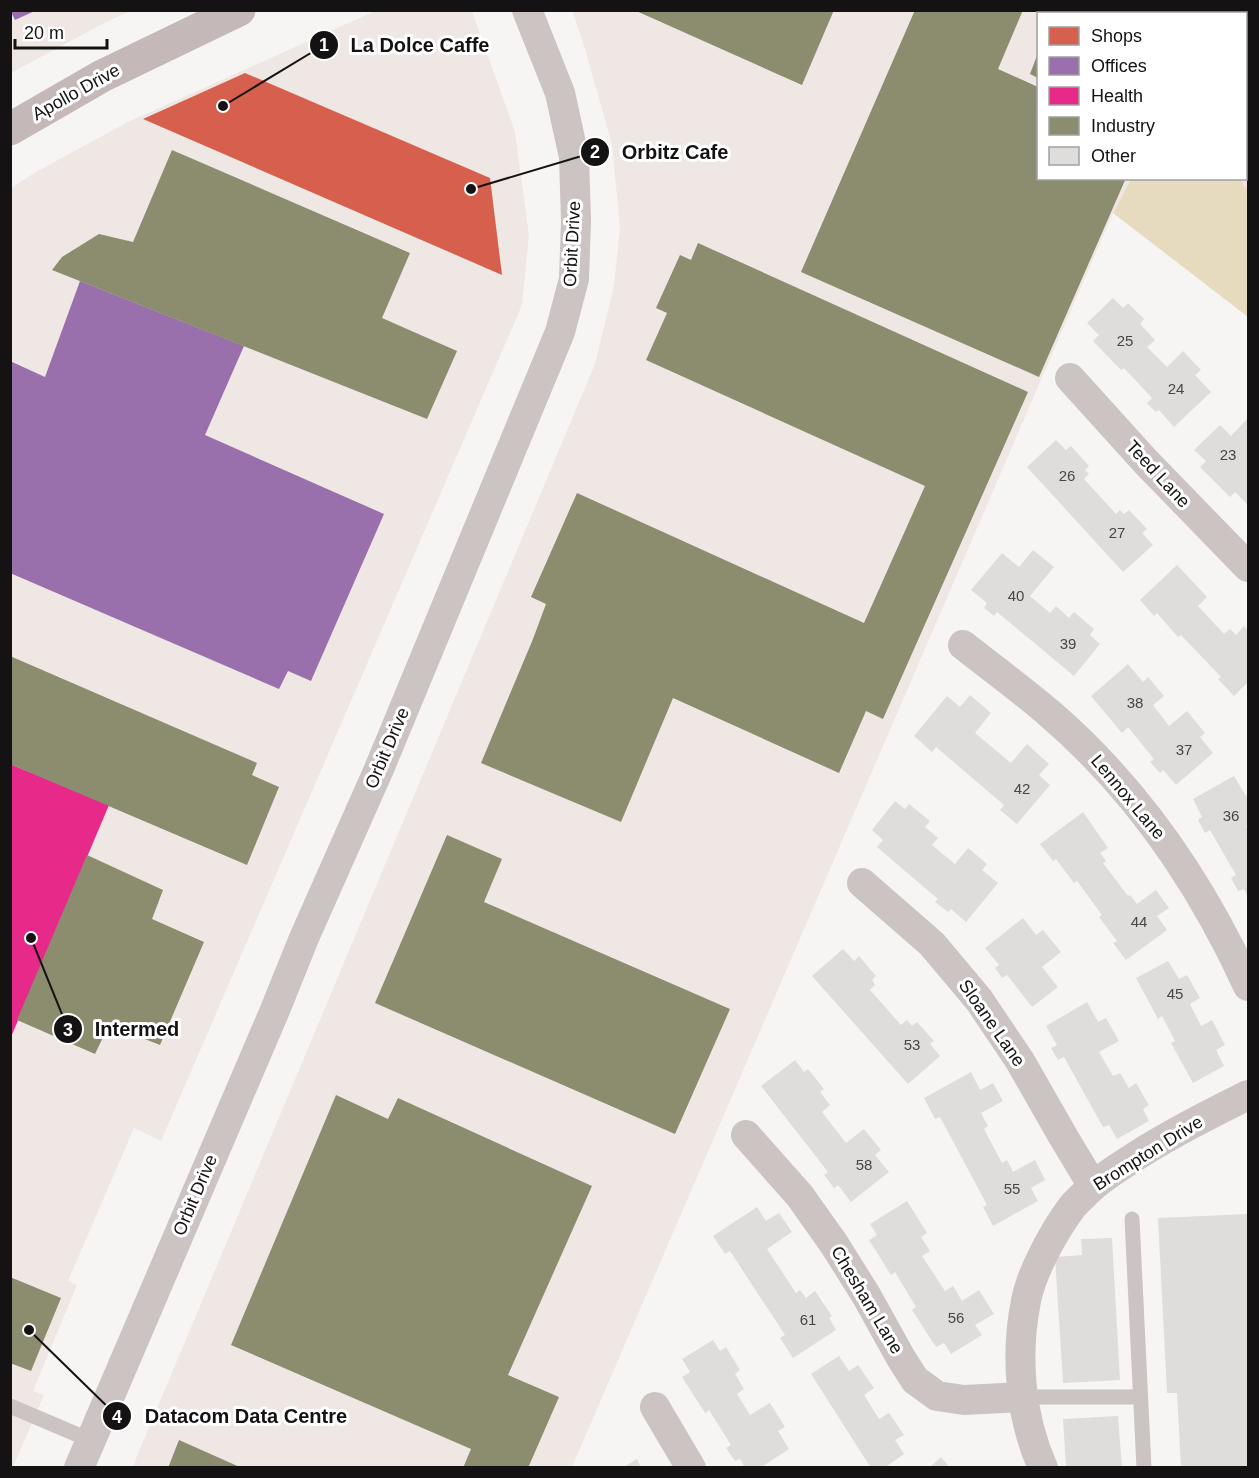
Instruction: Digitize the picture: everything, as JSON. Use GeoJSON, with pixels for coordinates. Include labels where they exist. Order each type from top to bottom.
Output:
{"type":"FeatureCollection","features":[{"type":"Feature","properties":{"kind":"main road","name":"Apollo Drive"},"geometry":{"type":"LineString","coordinates":[[10,129],[102,76],[239,10]]}},
{"type":"Feature","properties":{"kind":"street","name":"Orbit Drive"},"geometry":{"type":"LineString","coordinates":[[85,1454],[304,938],[379,769],[560,332],[574,279],[576,220],[574,157],[560,93],[527,10]]}},
{"type":"Feature","properties":{"kind":"street","name":"Teed Lane"},"geometry":{"type":"LineString","coordinates":[[1070,378],[1146,462],[1248,567]]}},
{"type":"Feature","properties":{"kind":"street","name":"Lennox Lane"},"geometry":{"type":"LineString","coordinates":[[963,645],[1049,713],[1107,769],[1157,830],[1198,891],[1233,953],[1248,986]]}},
{"type":"Feature","properties":{"kind":"street","name":"Sloane Lane"},"geometry":{"type":"LineString","coordinates":[[862,883],[932,944],[979,1000],[1020,1061],[1093,1186]]}},
{"type":"Feature","properties":{"kind":"street","name":"Brompton Drive"},"geometry":{"type":"LineString","coordinates":[[1043,1467],[1029,1427],[1023,1397],[1021,1367],[1026,1300],[1036,1267],[1072,1207],[1093,1186],[1171,1134],[1248,1095]]}},
{"type":"Feature","properties":{"kind":"street","name":"Chesham Lane"},"geometry":{"type":"LineString","coordinates":[[746,1135],[800,1196],[834,1245],[915,1380],[937,1396],[964,1400],[1023,1397]]}},
{"type":"Feature","properties":{"kind":"street"},"geometry":{"type":"LineString","coordinates":[[655,1407],[691,1467]]}},
{"type":"Feature","properties":{"kind":"lane"},"geometry":{"type":"LineString","coordinates":[[1132,1219],[1144,1467]]}},
{"type":"Feature","properties":{"kind":"lane"},"geometry":{"type":"LineString","coordinates":[[1023,1397],[1140,1397]]}},
{"type":"Feature","properties":{"kind":"lane"},"geometry":{"type":"LineString","coordinates":[[10,1406],[85,1454]]}},
{"type":"Feature","properties":{"kind":"shaded area"},"geometry":{"type":"Polygon","coordinates":[[[11,11],[131,11],[11,73],[11,11]]]}},
{"type":"Feature","properties":{"kind":"shaded area"},"geometry":{"type":"Polygon","coordinates":[[[375,11],[472,11],[515,132],[529,235],[522,305],[161,1141],[134,1128],[68,1281],[77,1285],[33,1391],[44,1395],[11,1468],[11,188],[128,122],[375,11]]]}},
{"type":"Feature","properties":{"kind":"shaded area"},"geometry":{"type":"Polygon","coordinates":[[[572,11],[1048,11],[1050,12],[1037,12],[1037,180],[1130,180],[1113,213],[572,1467],[132,1468],[595,364],[614,286],[620,228],[612,144],[572,11]]]}},
{"type":"Feature","properties":{"kind":"shaded area"},"geometry":{"type":"Polygon","coordinates":[[[1248,11],[1248,317],[1113,213],[1130,180],[1247,180],[1247,12],[1050,12],[1248,11]]]}},
{"type":"Feature","properties":{"kind":"building: Shops"},"geometry":{"type":"Polygon","coordinates":[[[245,73],[490,178],[502,275],[143,119],[245,73]]]}},
{"type":"Feature","properties":{"kind":"building: Offices"},"geometry":{"type":"Polygon","coordinates":[[[10,10],[37,10],[15,20],[10,10]]]}},
{"type":"Feature","properties":{"kind":"building: Offices"},"geometry":{"type":"Polygon","coordinates":[[[80,281],[244,346],[205,435],[384,514],[311,681],[288,671],[279,689],[10,573],[10,361],[45,377],[80,281]]]}},
{"type":"Feature","properties":{"kind":"building: Health"},"geometry":{"type":"Polygon","coordinates":[[[10,764],[109,805],[11,1037],[10,1037],[10,764]]]}},
{"type":"Feature","properties":{"kind":"building: Industry"},"geometry":{"type":"Polygon","coordinates":[[[634,10],[834,10],[802,85],[634,10]]]}},
{"type":"Feature","properties":{"kind":"building: Industry"},"geometry":{"type":"Polygon","coordinates":[[[915,10],[1023,10],[998,69],[1037,87],[1037,180],[1125,180],[1039,377],[801,272],[915,10]]]}},
{"type":"Feature","properties":{"kind":"building: Industry"},"geometry":{"type":"Polygon","coordinates":[[[1037,56],[1037,78],[1030,74],[1037,56]]]}},
{"type":"Feature","properties":{"kind":"building: Industry"},"geometry":{"type":"Polygon","coordinates":[[[172,150],[410,253],[382,318],[457,351],[427,419],[52,270],[62,257],[99,234],[133,242],[172,150]]]}},
{"type":"Feature","properties":{"kind":"building: Industry"},"geometry":{"type":"Polygon","coordinates":[[[698,243],[1028,392],[883,719],[866,711],[839,773],[673,698],[621,822],[481,763],[546,604],[531,597],[577,493],[864,623],[925,486],[646,360],[667,313],[656,308],[680,255],[691,260],[698,243]]]}},
{"type":"Feature","properties":{"kind":"building: Industry"},"geometry":{"type":"Polygon","coordinates":[[[10,656],[257,763],[252,775],[279,787],[247,865],[10,764],[10,656]]]}},
{"type":"Feature","properties":{"kind":"building: Industry"},"geometry":{"type":"Polygon","coordinates":[[[447,835],[502,859],[484,902],[730,1009],[675,1134],[375,1003],[447,835]]]}},
{"type":"Feature","properties":{"kind":"building: Industry"},"geometry":{"type":"Polygon","coordinates":[[[87,855],[163,890],[152,919],[204,942],[160,1045],[109,1025],[95,1054],[17,1020],[87,855]]]}},
{"type":"Feature","properties":{"kind":"building: Industry"},"geometry":{"type":"Polygon","coordinates":[[[336,1095],[388,1119],[398,1098],[592,1186],[508,1375],[559,1397],[528,1468],[463,1468],[471,1449],[231,1345],[336,1095]]]}},
{"type":"Feature","properties":{"kind":"building: Industry"},"geometry":{"type":"Polygon","coordinates":[[[10,1277],[61,1298],[31,1371],[10,1363],[10,1277]]]}},
{"type":"Feature","properties":{"kind":"building: Industry"},"geometry":{"type":"Polygon","coordinates":[[[179,1440],[242,1468],[168,1468],[179,1440]]]}},
{"type":"Feature","properties":{"kind":"building: Other"},"geometry":{"type":"Polygon","coordinates":[[[1113,298],[1123,308],[1128,303],[1144,319],[1140,324],[1155,340],[1147,347],[1167,367],[1183,351],[1201,370],[1195,375],[1211,392],[1174,427],[1159,410],[1156,412],[1147,403],[1152,398],[1124,368],[1121,370],[1093,341],[1099,335],[1087,323],[1113,298]]]}},
{"type":"Feature","properties":{"kind":"building: Other"},"geometry":{"type":"Polygon","coordinates":[[[1248,418],[1248,505],[1235,492],[1230,497],[1200,467],[1206,461],[1194,450],[1220,425],[1231,436],[1248,418]]]}},
{"type":"Feature","properties":{"kind":"building: Other"},"geometry":{"type":"Polygon","coordinates":[[[1056,440],[1066,450],[1071,446],[1089,466],[1085,470],[1089,474],[1084,479],[1116,514],[1120,510],[1124,514],[1129,510],[1147,529],[1142,533],[1153,545],[1123,572],[1027,467],[1056,440]]]}},
{"type":"Feature","properties":{"kind":"building: Other"},"geometry":{"type":"Polygon","coordinates":[[[1033,550],[1054,567],[1030,596],[1050,613],[1056,606],[1069,618],[1074,612],[1094,629],[1090,635],[1100,644],[1074,676],[997,612],[994,616],[984,608],[987,603],[971,590],[1002,553],[1019,567],[1033,550]]]}},
{"type":"Feature","properties":{"kind":"building: Other"},"geometry":{"type":"Polygon","coordinates":[[[1177,565],[1207,597],[1198,606],[1224,634],[1230,629],[1236,635],[1244,626],[1248,631],[1248,682],[1234,696],[1218,679],[1221,677],[1181,635],[1178,637],[1157,613],[1154,616],[1140,600],[1177,565]]]}},
{"type":"Feature","properties":{"kind":"building: Other"},"geometry":{"type":"Polygon","coordinates":[[[1128,664],[1143,682],[1148,677],[1164,696],[1153,705],[1169,726],[1187,711],[1205,733],[1200,737],[1213,753],[1176,785],[1163,770],[1160,773],[1150,762],[1154,759],[1128,727],[1122,733],[1091,696],[1128,664]]]}},
{"type":"Feature","properties":{"kind":"building: Other"},"geometry":{"type":"Polygon","coordinates":[[[970,695],[991,713],[975,733],[1011,763],[1027,744],[1049,764],[1039,775],[1050,785],[1017,824],[1000,810],[1004,805],[936,747],[932,752],[914,736],[947,696],[960,707],[970,695]]]}},
{"type":"Feature","properties":{"kind":"building: Other"},"geometry":{"type":"Polygon","coordinates":[[[1234,776],[1246,796],[1248,795],[1248,824],[1246,826],[1248,831],[1248,897],[1244,889],[1238,891],[1231,878],[1236,875],[1210,830],[1205,833],[1198,820],[1202,817],[1193,799],[1234,776]]]}},
{"type":"Feature","properties":{"kind":"building: Other"},"geometry":{"type":"Polygon","coordinates":[[[895,801],[905,809],[909,804],[930,821],[925,827],[938,838],[932,845],[955,864],[968,848],[987,864],[982,870],[998,883],[966,922],[951,909],[948,912],[935,902],[938,899],[877,847],[883,840],[872,830],[895,801]]]}},
{"type":"Feature","properties":{"kind":"building: Other"},"geometry":{"type":"Polygon","coordinates":[[[1083,812],[1108,848],[1100,853],[1106,861],[1103,863],[1128,896],[1130,895],[1137,904],[1156,890],[1169,908],[1157,916],[1167,930],[1126,960],[1113,943],[1117,941],[1099,917],[1102,915],[1077,881],[1074,883],[1056,859],[1053,861],[1040,844],[1083,812]]]}},
{"type":"Feature","properties":{"kind":"building: Other"},"geometry":{"type":"Polygon","coordinates":[[[1023,918],[1036,935],[1043,930],[1061,952],[1042,967],[1058,987],[1032,1007],[1007,975],[1002,978],[995,968],[999,965],[985,948],[1023,918]]]}},
{"type":"Feature","properties":{"kind":"building: Other"},"geometry":{"type":"Polygon","coordinates":[[[843,949],[854,961],[859,956],[876,976],[872,980],[875,985],[870,990],[901,1025],[907,1020],[912,1026],[917,1022],[934,1041],[930,1044],[940,1056],[908,1084],[812,976],[843,949]]]}},
{"type":"Feature","properties":{"kind":"building: Other"},"geometry":{"type":"Polygon","coordinates":[[[1168,961],[1179,979],[1187,975],[1200,998],[1190,1004],[1201,1026],[1212,1020],[1225,1045],[1216,1050],[1224,1066],[1193,1083],[1171,1043],[1175,1041],[1162,1016],[1158,1019],[1136,978],[1168,961]]]}},
{"type":"Feature","properties":{"kind":"building: Other"},"geometry":{"type":"Polygon","coordinates":[[[1087,1002],[1098,1022],[1106,1018],[1119,1041],[1099,1052],[1113,1076],[1120,1073],[1129,1088],[1136,1083],[1149,1105],[1143,1109],[1149,1121],[1117,1139],[1109,1125],[1103,1127],[1064,1057],[1058,1060],[1051,1048],[1057,1045],[1046,1026],[1087,1002]]]}},
{"type":"Feature","properties":{"kind":"building: Other"},"geometry":{"type":"Polygon","coordinates":[[[795,1060],[804,1072],[808,1069],[824,1089],[820,1092],[830,1105],[822,1112],[846,1143],[864,1129],[881,1150],[875,1155],[889,1172],[851,1202],[838,1185],[834,1188],[824,1175],[828,1172],[761,1086],[795,1060]]]}},
{"type":"Feature","properties":{"kind":"building: Other"},"geometry":{"type":"Polygon","coordinates":[[[971,1072],[980,1090],[993,1083],[1003,1101],[981,1113],[988,1126],[984,1129],[1002,1163],[1007,1160],[1013,1172],[1035,1160],[1045,1180],[1031,1188],[1038,1201],[993,1226],[983,1207],[987,1205],[940,1117],[935,1119],[924,1098],[971,1072]]]}},
{"type":"Feature","properties":{"kind":"building: Other"},"geometry":{"type":"Polygon","coordinates":[[[907,1201],[927,1233],[921,1237],[930,1251],[922,1256],[945,1291],[953,1286],[962,1301],[979,1290],[994,1314],[975,1325],[982,1335],[951,1354],[944,1343],[936,1347],[912,1310],[916,1307],[895,1272],[891,1275],[869,1240],[877,1235],[870,1224],[907,1201]]]}},
{"type":"Feature","properties":{"kind":"building: Other"},"geometry":{"type":"Polygon","coordinates":[[[757,1207],[766,1221],[779,1213],[792,1232],[767,1249],[796,1293],[800,1290],[806,1298],[815,1291],[832,1316],[829,1318],[836,1330],[793,1358],[780,1338],[785,1335],[730,1251],[725,1254],[713,1236],[757,1207]]]}},
{"type":"Feature","properties":{"kind":"building: Other"},"geometry":{"type":"Polygon","coordinates":[[[1248,1214],[1248,1468],[1181,1468],[1177,1393],[1167,1393],[1158,1218],[1248,1214]]]}},
{"type":"Feature","properties":{"kind":"building: Other"},"geometry":{"type":"Polygon","coordinates":[[[1112,1238],[1120,1380],[1063,1383],[1055,1257],[1082,1255],[1081,1239],[1112,1238]]]}},
{"type":"Feature","properties":{"kind":"building: Other"},"geometry":{"type":"Polygon","coordinates":[[[713,1340],[720,1351],[726,1347],[740,1370],[735,1374],[744,1389],[737,1394],[750,1415],[770,1403],[785,1427],[778,1431],[789,1449],[760,1468],[745,1468],[740,1459],[735,1461],[726,1448],[731,1445],[709,1410],[705,1413],[682,1377],[690,1372],[682,1359],[713,1340]]]}},
{"type":"Feature","properties":{"kind":"building: Other"},"geometry":{"type":"Polygon","coordinates":[[[839,1356],[849,1371],[858,1365],[874,1388],[864,1395],[879,1419],[889,1413],[904,1435],[895,1440],[904,1454],[884,1468],[871,1468],[811,1374],[839,1356]]]}},
{"type":"Feature","properties":{"kind":"building: Other"},"geometry":{"type":"Polygon","coordinates":[[[1118,1416],[1122,1468],[1066,1468],[1063,1419],[1118,1416]]]}},
{"type":"Feature","properties":{"kind":"building: Other"},"geometry":{"type":"Polygon","coordinates":[[[941,1457],[950,1468],[929,1468],[941,1457]]]}},
{"type":"Feature","properties":{"kind":"building: Other"},"geometry":{"type":"Polygon","coordinates":[[[637,1459],[641,1468],[622,1468],[637,1459]]]}},
{"type":"Feature","properties":{"kind":"waterway"},"geometry":{"type":"LineString","coordinates":[[1246,180],[1248,184]]}},
{"type":"Feature","properties":{"kind":"place","name":"La Dolce Caffe"},"geometry":{"type":"Point","coordinates":[223,106]}},
{"type":"Feature","properties":{"kind":"place","name":"Orbitz Cafe"},"geometry":{"type":"Point","coordinates":[471,189]}},
{"type":"Feature","properties":{"kind":"place","name":"Intermed"},"geometry":{"type":"Point","coordinates":[31,938]}},
{"type":"Feature","properties":{"kind":"place","name":"Datacom Data Centre"},"geometry":{"type":"Point","coordinates":[29,1330]}}]}
